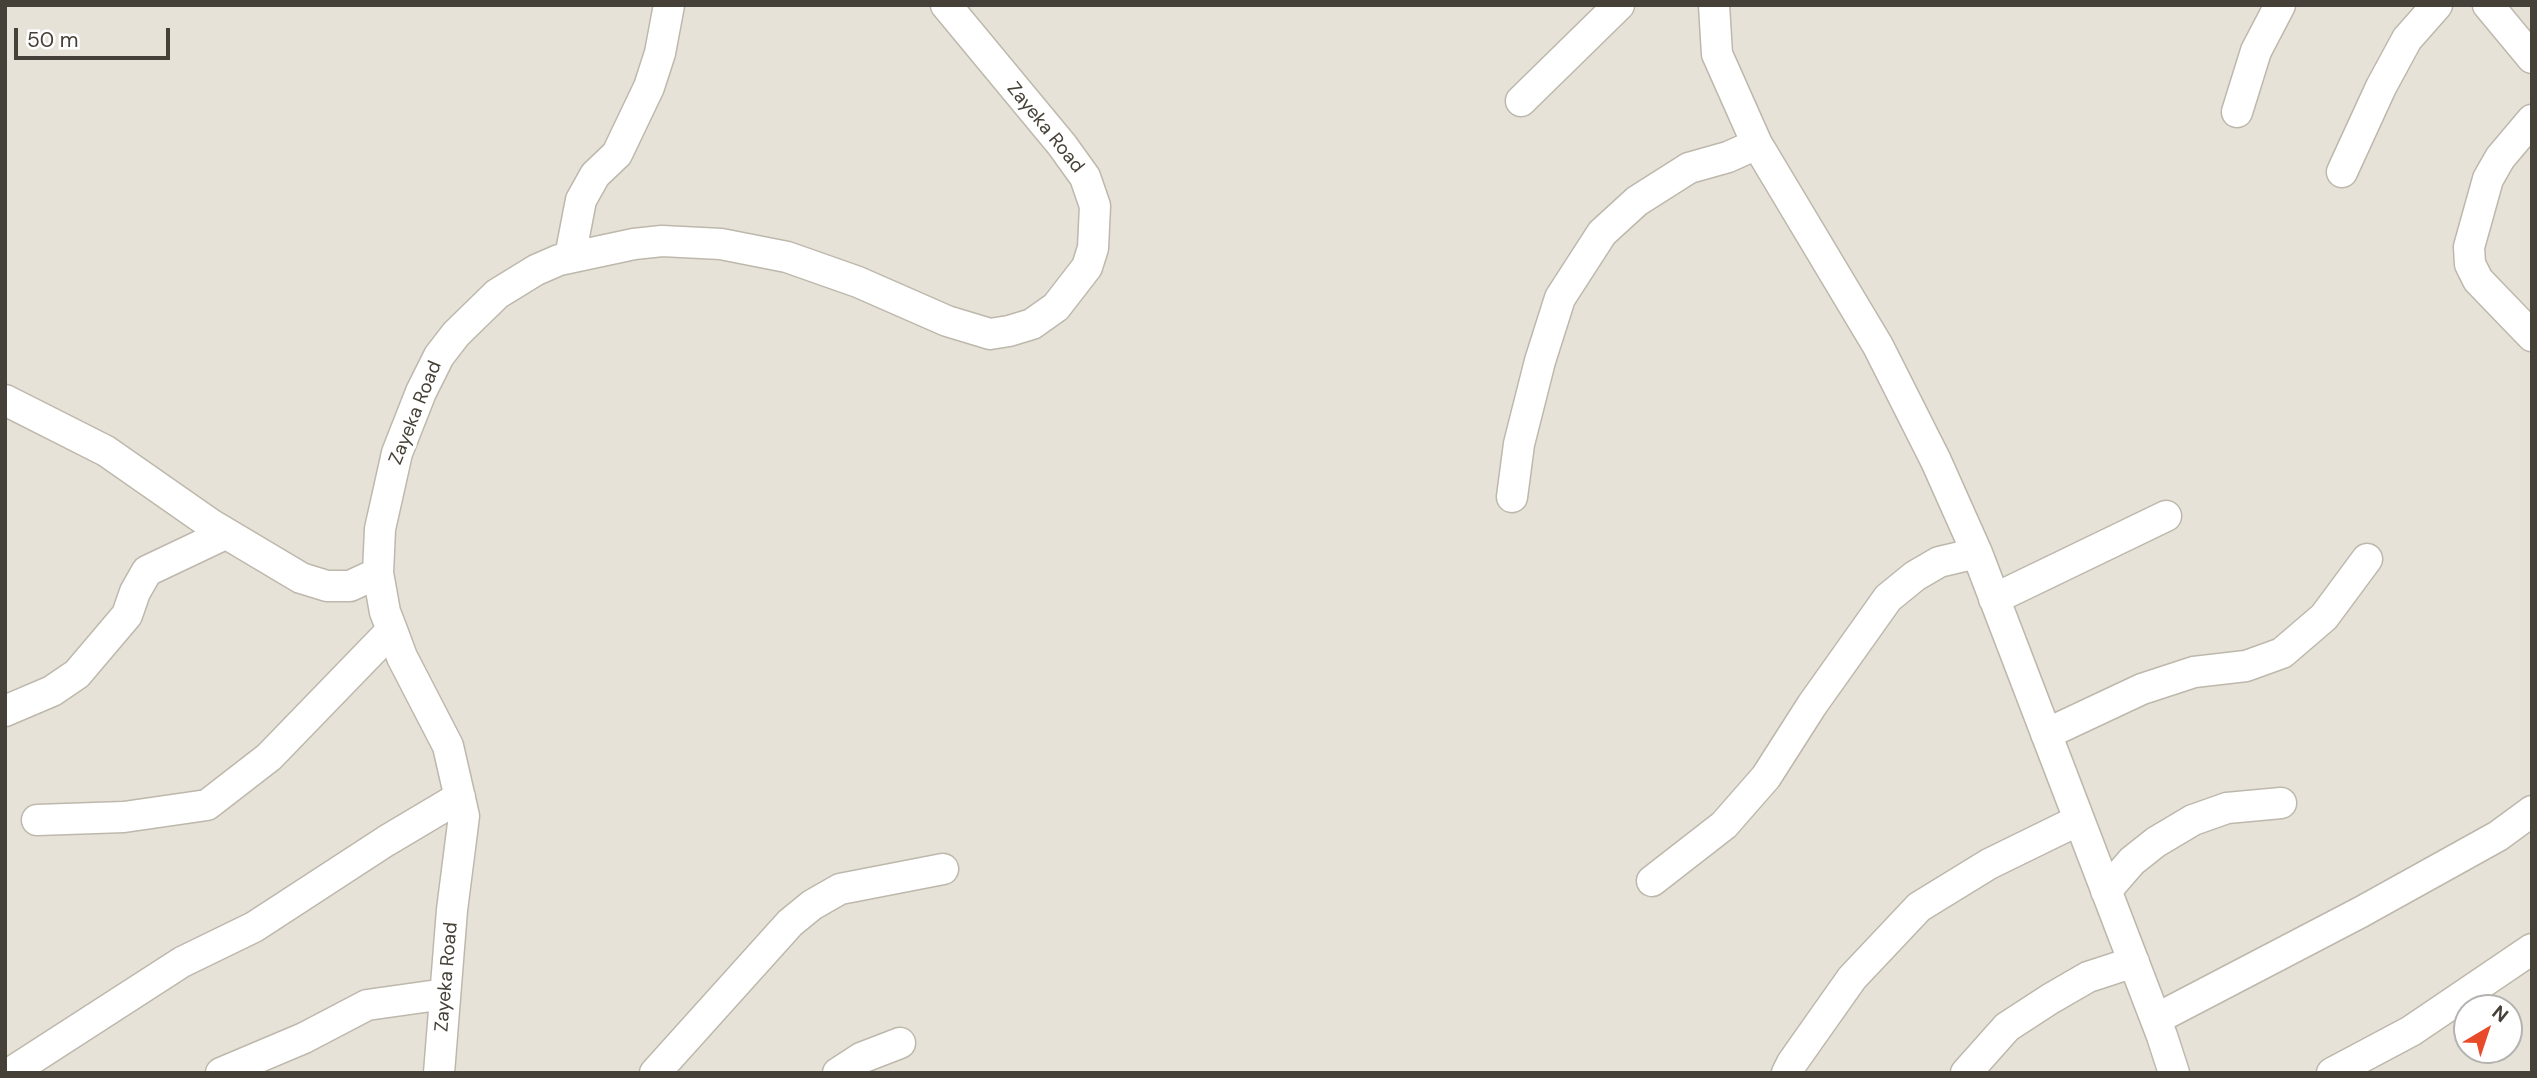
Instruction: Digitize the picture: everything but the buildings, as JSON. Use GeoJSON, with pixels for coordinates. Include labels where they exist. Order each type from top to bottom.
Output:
{"type":"FeatureCollection","features":[{"type":"Feature","properties":{"kind":"street"},"geometry":{"type":"LineString","coordinates":[[570,257],[581,200],[595,175],[617,154],[649,87],[660,53],[668,5]]}},
{"type":"Feature","properties":{"kind":"street","name":"Zayeka Road"},"geometry":{"type":"LineString","coordinates":[[439,1073],[452,910],[464,816],[448,746],[402,657],[385,612],[378,573],[380,529],[397,453],[439,356],[456,334],[497,294],[536,270],[570,257],[662,241],[721,244],[798,260],[858,282],[947,321],[990,334],[1032,324],[1056,307],[1087,267],[1093,248],[1095,206],[1085,177],[1062,145],[946,5]]}},
{"type":"Feature","properties":{"kind":"street"},"geometry":{"type":"LineString","coordinates":[[1521,101],[1619,5]]}},
{"type":"Feature","properties":{"kind":"street"},"geometry":{"type":"LineString","coordinates":[[1714,5],[1717,54],[1757,144],[1878,346],[1936,461],[1977,553],[2156,1019],[2174,1073]]}},
{"type":"Feature","properties":{"kind":"street"},"geometry":{"type":"LineString","coordinates":[[2237,112],[2256,51],[2280,5]]}},
{"type":"Feature","properties":{"kind":"street"},"geometry":{"type":"LineString","coordinates":[[2342,172],[2381,87],[2407,39],[2437,5]]}},
{"type":"Feature","properties":{"kind":"street"},"geometry":{"type":"LineString","coordinates":[[2488,5],[2532,58]]}},
{"type":"Feature","properties":{"kind":"street"},"geometry":{"type":"LineString","coordinates":[[2532,120],[2500,158],[2488,180],[2469,247],[2470,264],[2478,280],[2532,336]]}},
{"type":"Feature","properties":{"kind":"street"},"geometry":{"type":"LineString","coordinates":[[1512,497],[1519,444],[1540,361],[1560,299],[1602,233],[1637,201],[1689,168],[1728,157],[1757,144]]}},
{"type":"Feature","properties":{"kind":"street"},"geometry":{"type":"LineString","coordinates":[[5,400],[106,451],[225,534],[301,578],[327,586],[350,586],[378,573]]}},
{"type":"Feature","properties":{"kind":"street"},"geometry":{"type":"LineString","coordinates":[[1994,599],[2166,516]]}},
{"type":"Feature","properties":{"kind":"street"},"geometry":{"type":"LineString","coordinates":[[5,711],[52,691],[77,674],[127,615],[135,592],[147,571],[225,534]]}},
{"type":"Feature","properties":{"kind":"street"},"geometry":{"type":"LineString","coordinates":[[1652,881],[1724,825],[1766,777],[1812,705],[1888,598],[1915,576],[1940,562],[1977,553]]}},
{"type":"Feature","properties":{"kind":"street"},"geometry":{"type":"LineString","coordinates":[[2046,734],[2142,689],[2194,672],[2246,666],[2282,653],[2324,617],[2367,559]]}},
{"type":"Feature","properties":{"kind":"street"},"geometry":{"type":"LineString","coordinates":[[37,820],[124,817],[207,805],[269,757],[392,630]]}},
{"type":"Feature","properties":{"kind":"street"},"geometry":{"type":"LineString","coordinates":[[10,1073],[182,962],[254,926],[460,797]]}},
{"type":"Feature","properties":{"kind":"street"},"geometry":{"type":"LineString","coordinates":[[2106,891],[2132,860],[2193,820],[2228,808],[2281,803]]}},
{"type":"Feature","properties":{"kind":"street"},"geometry":{"type":"LineString","coordinates":[[2156,1019],[2361,912],[2498,836],[2532,811]]}},
{"type":"Feature","properties":{"kind":"street"},"geometry":{"type":"LineString","coordinates":[[1787,1073],[1852,978],[1919,907],[1989,864],[2079,820]]}},
{"type":"Feature","properties":{"kind":"street"},"geometry":{"type":"LineString","coordinates":[[655,1073],[790,923],[812,905],[840,889],[943,869]]}},
{"type":"Feature","properties":{"kind":"street"},"geometry":{"type":"LineString","coordinates":[[2332,1073],[2411,1031],[2532,949]]}},
{"type":"Feature","properties":{"kind":"street"},"geometry":{"type":"LineString","coordinates":[[1966,1073],[2007,1027],[2088,977],[2134,962]]}},
{"type":"Feature","properties":{"kind":"street"},"geometry":{"type":"LineString","coordinates":[[221,1073],[304,1038],[367,1006],[445,994]]}},
{"type":"Feature","properties":{"kind":"street"},"geometry":{"type":"LineString","coordinates":[[838,1073],[861,1058],[900,1043]]}},
{"type":"Feature","properties":{"kind":"shaded area"},"geometry":{"type":"Polygon","coordinates":[[[5,5],[2532,5],[2532,1073],[5,1073],[5,5]]]}}]}
